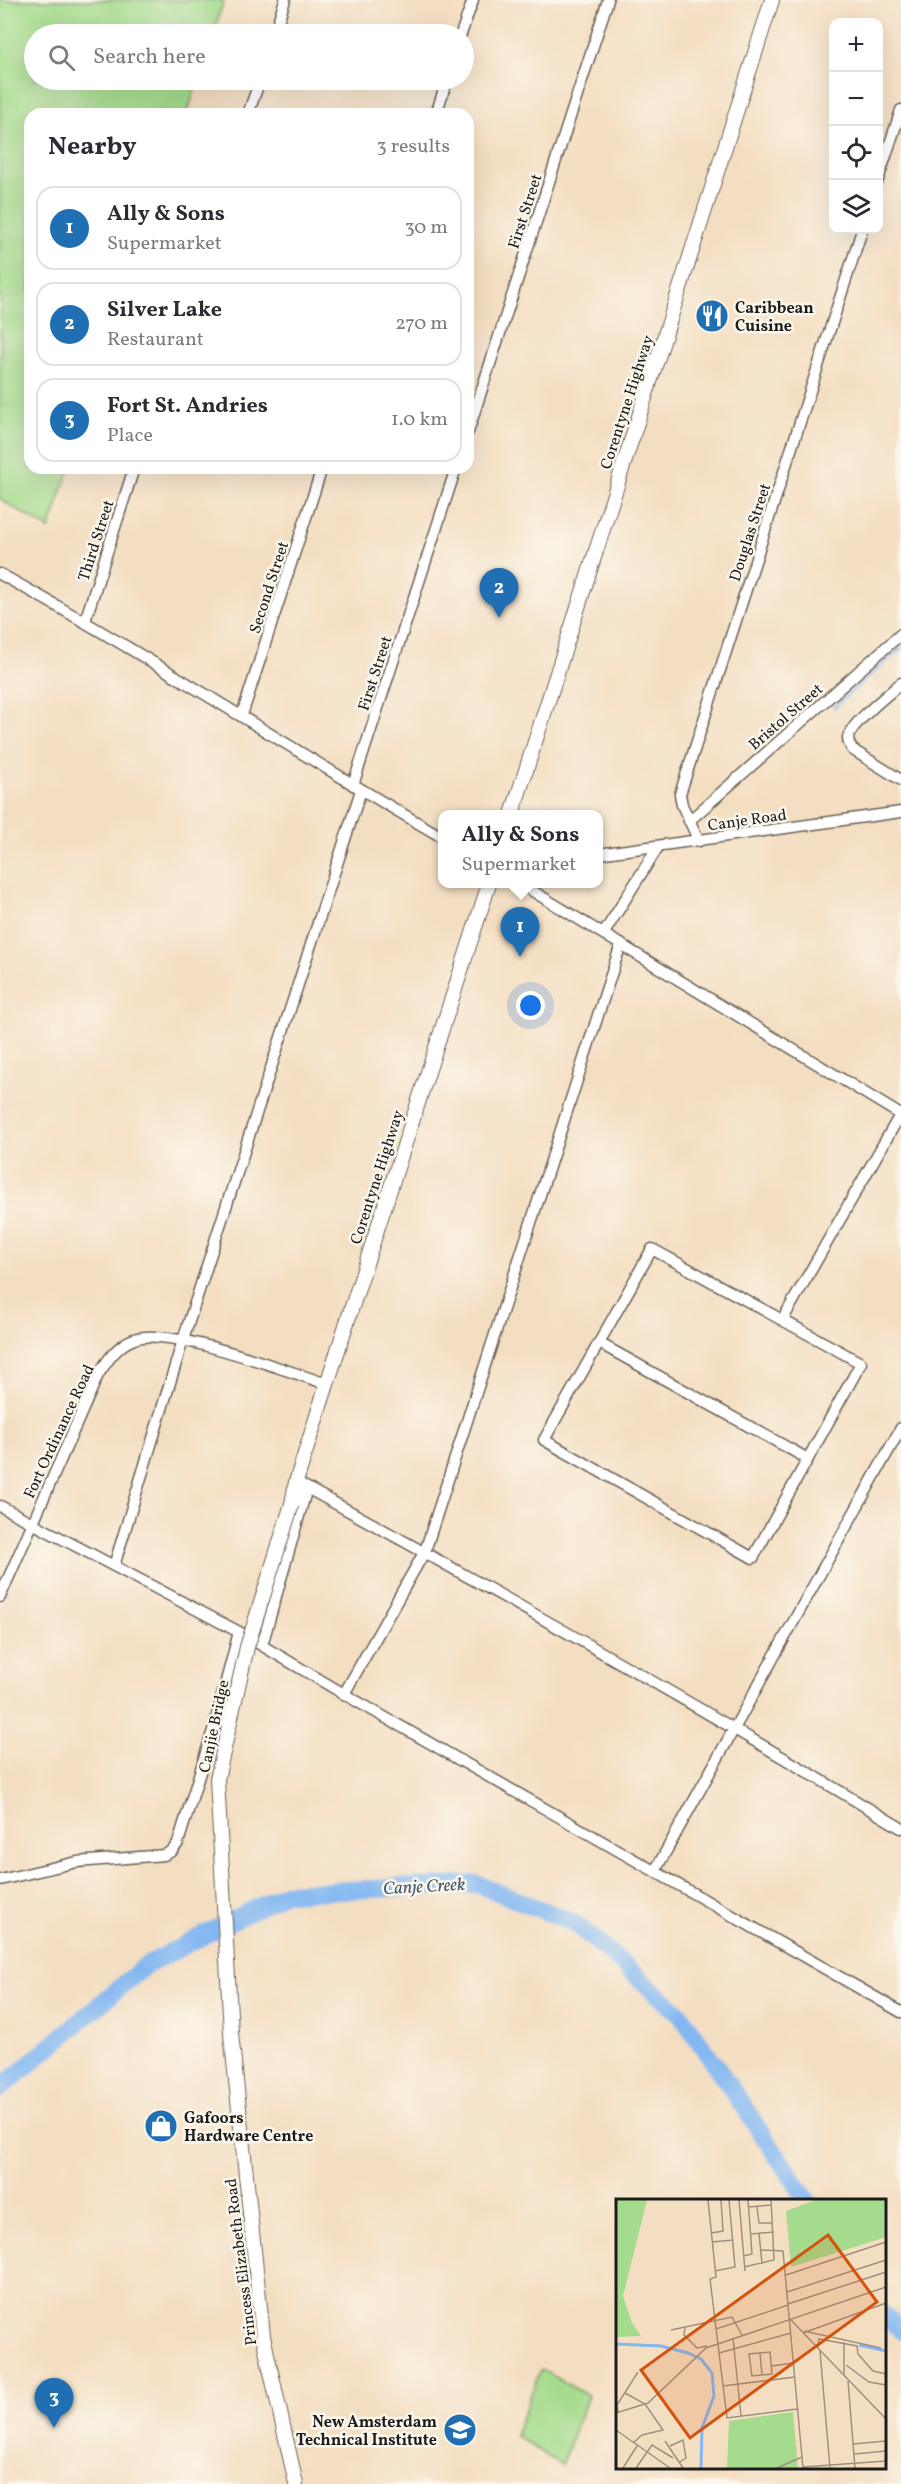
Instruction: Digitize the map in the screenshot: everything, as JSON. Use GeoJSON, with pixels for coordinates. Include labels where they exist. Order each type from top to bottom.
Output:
{"type":"FeatureCollection","features":[{"type":"Feature","properties":{"kind":"main road","name":"Corentyne Highway"},"geometry":{"type":"LineString","coordinates":[[513,810],[772,0]]}},
{"type":"Feature","properties":{"kind":"main road","name":"Corentyne Highway"},"geometry":{"type":"LineString","coordinates":[[302,1485],[327,1384],[488,888]]}},
{"type":"Feature","properties":{"kind":"main road","name":"Canjie Bridge"},"geometry":{"type":"LineString","coordinates":[[231,2033],[217,1779],[247,1647],[292,1504],[302,1485]]}},
{"type":"Feature","properties":{"kind":"main road","name":"Princess Elizabeth Road"},"geometry":{"type":"LineString","coordinates":[[231,2033],[263,2336],[296,2484]]}},
{"type":"Feature","properties":{"kind":"street"},"geometry":{"type":"LineString","coordinates":[[277,24],[285,0]]}},
{"type":"Feature","properties":{"kind":"street"},"geometry":{"type":"LineString","coordinates":[[464,24],[472,0]]}},
{"type":"Feature","properties":{"kind":"street","name":"First Street"},"geometry":{"type":"LineString","coordinates":[[474,413],[608,0]]}},
{"type":"Feature","properties":{"kind":"street"},"geometry":{"type":"LineString","coordinates":[[251,108],[257,90]]}},
{"type":"Feature","properties":{"kind":"street"},"geometry":{"type":"LineString","coordinates":[[438,108],[444,90]]}},
{"type":"Feature","properties":{"kind":"street"},"geometry":{"type":"LineString","coordinates":[[883,167],[901,110]]}},
{"type":"Feature","properties":{"kind":"street","name":"Douglas Street"},"geometry":{"type":"LineString","coordinates":[[699,841],[682,805],[680,794],[861,234]]}},
{"type":"Feature","properties":{"kind":"street","name":"Third Street"},"geometry":{"type":"LineString","coordinates":[[85,621],[132,474]]}},
{"type":"Feature","properties":{"kind":"street","name":"Second Street"},"geometry":{"type":"LineString","coordinates":[[242,715],[320,474]]}},
{"type":"Feature","properties":{"kind":"street","name":"First Street"},"geometry":{"type":"LineString","coordinates":[[114,1566],[454,474]]}},
{"type":"Feature","properties":{"kind":"street"},"geometry":{"type":"LineString","coordinates":[[0,574],[85,621],[242,715],[357,788],[438,835]]}},
{"type":"Feature","properties":{"kind":"street","name":"Bristol Street"},"geometry":{"type":"LineString","coordinates":[[689,821],[901,634]]}},
{"type":"Feature","properties":{"kind":"street"},"geometry":{"type":"LineString","coordinates":[[901,683],[848,735],[849,744],[854,750],[901,780]]}},
{"type":"Feature","properties":{"kind":"street","name":"Canje Road"},"geometry":{"type":"LineString","coordinates":[[603,853],[901,812]]}},
{"type":"Feature","properties":{"kind":"street"},"geometry":{"type":"LineString","coordinates":[[604,933],[658,847]]}},
{"type":"Feature","properties":{"kind":"street"},"geometry":{"type":"LineString","coordinates":[[528,888],[900,1115],[783,1319]]}},
{"type":"Feature","properties":{"kind":"street"},"geometry":{"type":"LineString","coordinates":[[344,1694],[425,1551],[621,944]]}},
{"type":"Feature","properties":{"kind":"street"},"geometry":{"type":"LineString","coordinates":[[652,1249],[861,1363],[753,1558],[544,1440],[599,1343],[652,1249]]}},
{"type":"Feature","properties":{"kind":"street","name":"Fort Ordinance Road"},"geometry":{"type":"LineString","coordinates":[[0,1597],[98,1375],[112,1354],[134,1339],[158,1336],[183,1340],[327,1384]]}},
{"type":"Feature","properties":{"kind":"street"},"geometry":{"type":"LineString","coordinates":[[599,1343],[808,1459]]}},
{"type":"Feature","properties":{"kind":"street"},"geometry":{"type":"LineString","coordinates":[[655,1871],[901,1428]]}},
{"type":"Feature","properties":{"kind":"street"},"geometry":{"type":"LineString","coordinates":[[262,1645],[302,1485],[425,1551],[735,1727],[901,1828]]}},
{"type":"Feature","properties":{"kind":"street"},"geometry":{"type":"LineString","coordinates":[[0,1506],[239,1632],[901,2012]]}},
{"type":"Feature","properties":{"kind":"street"},"geometry":{"type":"LineString","coordinates":[[0,1880],[77,1862],[164,1855],[172,1851],[178,1843],[214,1727],[239,1632]]}},
{"type":"Feature","properties":{"kind":"green space"},"geometry":{"type":"Polygon","coordinates":[[[0,0],[224,0],[216,24],[24,24],[24,90],[195,90],[189,108],[24,108],[24,474],[68,474],[49,529],[0,499],[0,0]]]}},
{"type":"Feature","properties":{"kind":"green space"},"geometry":{"type":"Polygon","coordinates":[[[541,2369],[588,2396],[561,2465],[515,2435],[541,2369]]]}},
{"type":"Feature","properties":{"kind":"waterway"},"geometry":{"type":"LineString","coordinates":[[834,707],[901,648]]}},
{"type":"Feature","properties":{"kind":"waterway","name":"Canje Creek"},"geometry":{"type":"LineString","coordinates":[[0,2089],[145,1966],[285,1893],[477,1884],[575,1923],[681,2015],[806,2199]]}},
{"type":"Feature","properties":{"kind":"waterway","name":"Canje Creek"},"geometry":{"type":"LineString","coordinates":[[886,2317],[901,2330]]}},
{"type":"Feature","properties":{"kind":"place","name":"Caribbean Cuisine"},"geometry":{"type":"Point","coordinates":[712,316]}},
{"type":"Feature","properties":{"kind":"place","name":"Silver Lake"},"geometry":{"type":"Point","coordinates":[499,618]}},
{"type":"Feature","properties":{"kind":"place","name":"Ally & Sons"},"geometry":{"type":"Point","coordinates":[520,957]}},
{"type":"Feature","properties":{"kind":"place","name":"Gafoors Hardware Centre"},"geometry":{"type":"Point","coordinates":[161,2126]}},
{"type":"Feature","properties":{"kind":"place","name":"Fort St. Andries"},"geometry":{"type":"Point","coordinates":[54,2428]}},
{"type":"Feature","properties":{"kind":"place","name":"New Amsterdam Technical Institute"},"geometry":{"type":"Point","coordinates":[460,2430]}}]}
